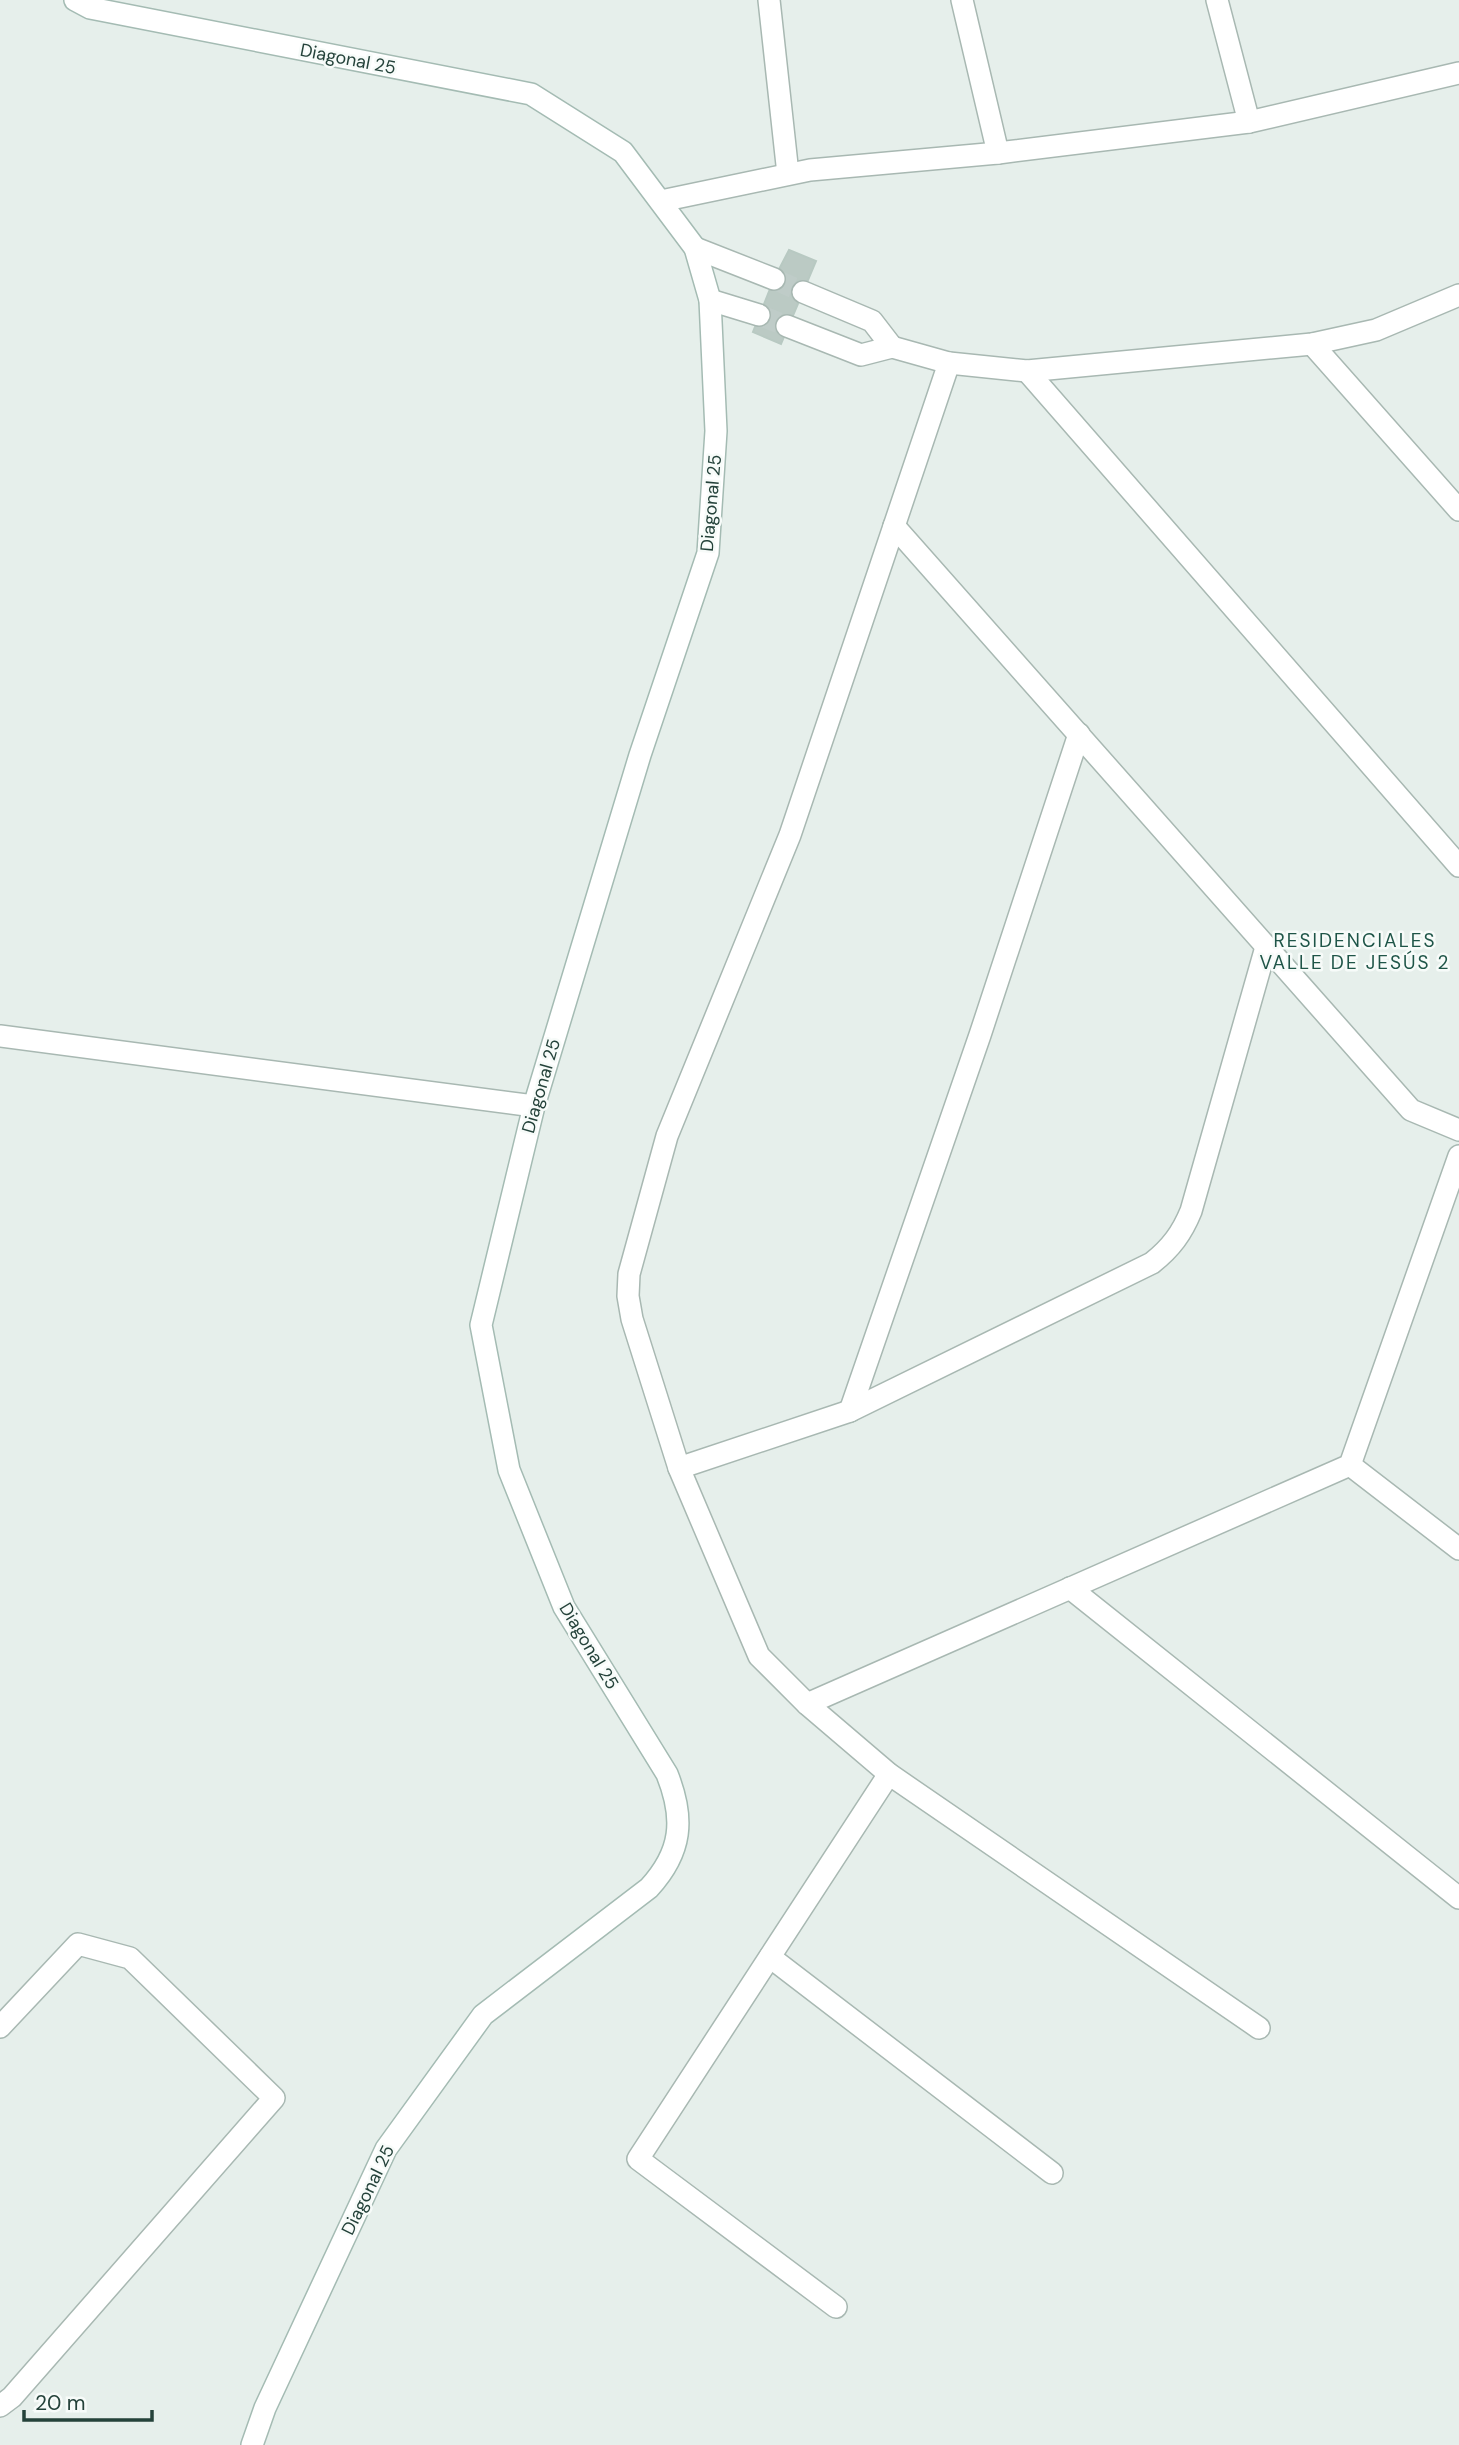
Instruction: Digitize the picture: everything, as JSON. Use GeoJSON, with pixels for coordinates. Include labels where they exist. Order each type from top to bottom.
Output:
{"type":"FeatureCollection","features":[{"type":"Feature","properties":{"kind":"street","name":"Diagonal 25"},"geometry":{"type":"LineString","coordinates":[[75,0],[90,8],[531,94],[623,152],[695,248],[710,300],[716,431],[708,554],[640,755],[534,1106],[481,1325],[509,1470],[564,1607],[667,1774],[675,1793],[678,1834],[663,1873],[649,1888],[483,2015],[386,2149],[265,2408],[252,2445]]}},
{"type":"Feature","properties":{"kind":"street"},"geometry":{"type":"LineString","coordinates":[[769,0],[788,174]]}},
{"type":"Feature","properties":{"kind":"street"},"geometry":{"type":"LineString","coordinates":[[962,0],[998,153]]}},
{"type":"Feature","properties":{"kind":"street"},"geometry":{"type":"LineString","coordinates":[[1217,0],[1249,122]]}},
{"type":"Feature","properties":{"kind":"street"},"geometry":{"type":"LineString","coordinates":[[661,201],[810,170],[998,153],[1249,122],[1459,73]]}},
{"type":"Feature","properties":{"kind":"street"},"geometry":{"type":"LineString","coordinates":[[695,248],[774,279]]}},
{"type":"Feature","properties":{"kind":"street"},"geometry":{"type":"LineString","coordinates":[[803,292],[872,321],[892,347]]}},
{"type":"Feature","properties":{"kind":"street"},"geometry":{"type":"LineString","coordinates":[[787,326],[861,355],[892,347],[949,363],[1027,371],[1312,344],[1376,330],[1459,295]]}},
{"type":"Feature","properties":{"kind":"street"},"geometry":{"type":"LineString","coordinates":[[710,300],[759,315]]}},
{"type":"Feature","properties":{"kind":"street"},"geometry":{"type":"LineString","coordinates":[[1312,344],[1459,510]]}},
{"type":"Feature","properties":{"kind":"street"},"geometry":{"type":"LineString","coordinates":[[949,363],[790,835],[667,1136],[629,1274],[628,1296],[632,1319],[679,1468],[759,1656],[807,1704],[890,1774],[1259,2028]]}},
{"type":"Feature","properties":{"kind":"street"},"geometry":{"type":"LineString","coordinates":[[1027,371],[1459,866]]}},
{"type":"Feature","properties":{"kind":"street"},"geometry":{"type":"LineString","coordinates":[[894,526],[1411,1110],[1459,1130]]}},
{"type":"Feature","properties":{"kind":"street"},"geometry":{"type":"LineString","coordinates":[[850,1411],[980,1035],[1079,734]]}},
{"type":"Feature","properties":{"kind":"street"},"geometry":{"type":"LineString","coordinates":[[679,1468],[850,1411],[1152,1262],[1171,1247],[1185,1227],[1191,1211],[1266,947]]}},
{"type":"Feature","properties":{"kind":"street"},"geometry":{"type":"LineString","coordinates":[[0,1036],[534,1106]]}},
{"type":"Feature","properties":{"kind":"street"},"geometry":{"type":"LineString","coordinates":[[807,1704],[1350,1465],[1459,1156]]}},
{"type":"Feature","properties":{"kind":"street"},"geometry":{"type":"LineString","coordinates":[[1350,1465],[1459,1549]]}},
{"type":"Feature","properties":{"kind":"street"},"geometry":{"type":"LineString","coordinates":[[1070,1588],[1459,1899]]}},
{"type":"Feature","properties":{"kind":"street"},"geometry":{"type":"LineString","coordinates":[[836,2308],[638,2159],[890,1774]]}},
{"type":"Feature","properties":{"kind":"street"},"geometry":{"type":"LineString","coordinates":[[0,2027],[78,1944],[130,1958],[274,2098],[12,2397],[0,2406]]}},
{"type":"Feature","properties":{"kind":"street"},"geometry":{"type":"LineString","coordinates":[[770,1957],[1052,2173]]}},
{"type":"Feature","properties":{"kind":"building"},"geometry":{"type":"Polygon","coordinates":[[[789,250],[816,261],[781,344],[753,332],[789,250]]]}},
{"type":"Feature","properties":{"kind":"tunnel"},"geometry":{"type":"LineString","coordinates":[[774,279],[803,292]]}},
{"type":"Feature","properties":{"kind":"tunnel"},"geometry":{"type":"LineString","coordinates":[[759,315],[787,326]]}},
{"type":"Feature","properties":{"kind":"district","name":"RESIDENCIALES VALLE DE JESÚS 2"},"geometry":{"type":"Point","coordinates":[1355,951]}}]}
